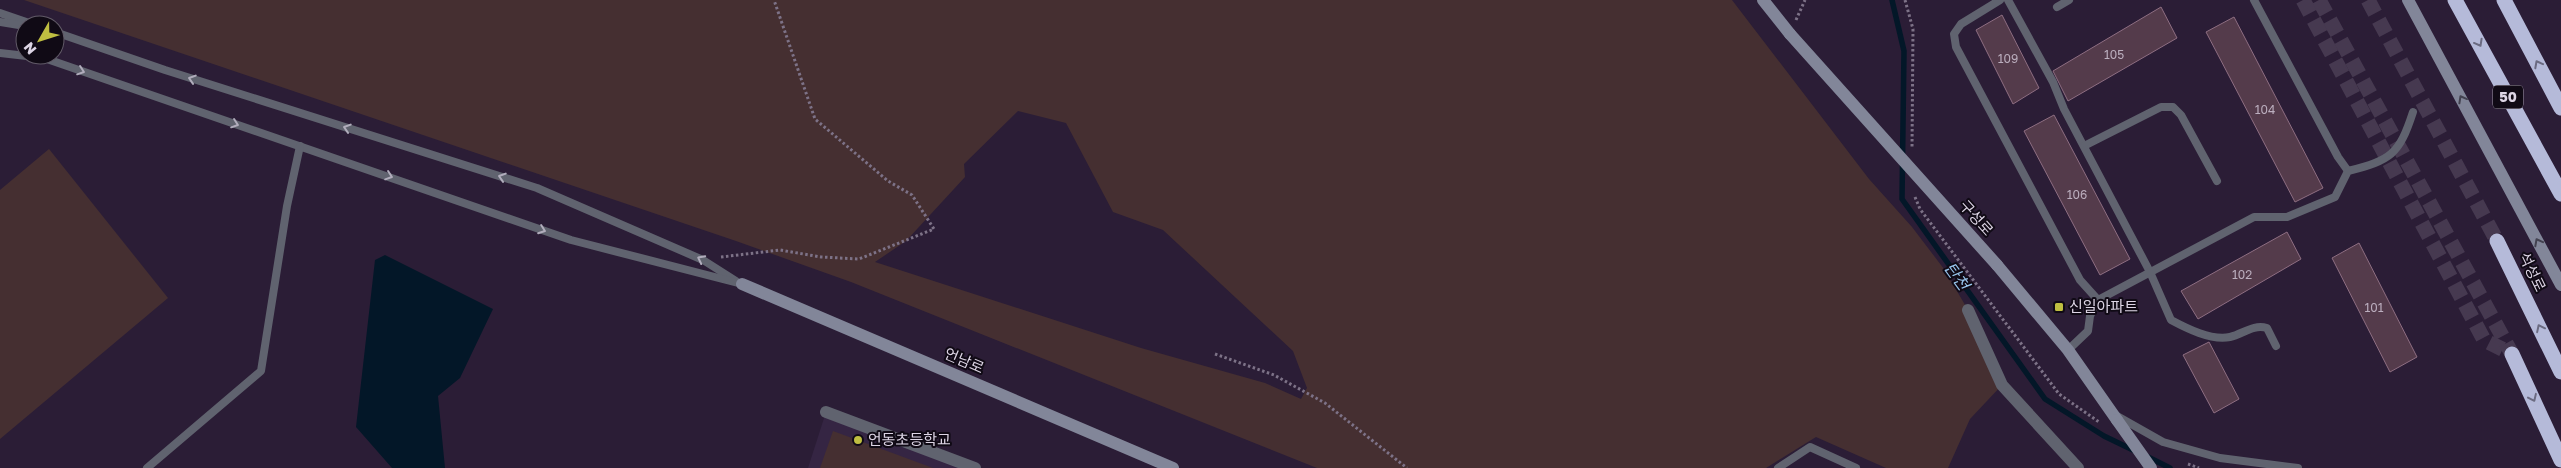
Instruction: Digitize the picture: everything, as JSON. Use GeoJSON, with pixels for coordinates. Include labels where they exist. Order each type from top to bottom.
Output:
{"type":"FeatureCollection","features":[{"type":"Feature","properties":{"kind":"highway","name":"50"},"geometry":{"type":"LineString","coordinates":[[2456,0],[2561,194]]}},
{"type":"Feature","properties":{"kind":"highway"},"geometry":{"type":"LineString","coordinates":[[2504,0],[2561,108]]}},
{"type":"Feature","properties":{"kind":"highway","name":"석성로"},"geometry":{"type":"LineString","coordinates":[[2497,240],[2561,372]]}},
{"type":"Feature","properties":{"kind":"highway"},"geometry":{"type":"LineString","coordinates":[[2512,354],[2561,460]]}},
{"type":"Feature","properties":{"kind":"main road","name":"구성로"},"geometry":{"type":"LineString","coordinates":[[1762,0],[1790,34],[1997,265],[2068,350],[2151,468]]}},
{"type":"Feature","properties":{"kind":"main road"},"geometry":{"type":"LineString","coordinates":[[2408,0],[2561,286]]}},
{"type":"Feature","properties":{"kind":"main road","name":"언남로"},"geometry":{"type":"LineString","coordinates":[[742,284],[1173,468]]}},
{"type":"Feature","properties":{"kind":"street"},"geometry":{"type":"LineString","coordinates":[[1968,310],[2002,385],[2078,468]]}},
{"type":"Feature","properties":{"kind":"street"},"geometry":{"type":"LineString","coordinates":[[826,412],[975,468]]}},
{"type":"Feature","properties":{"kind":"lane"},"geometry":{"type":"LineString","coordinates":[[2000,0],[1961,24],[1954,34],[1956,47],[2080,280],[2098,300]]}},
{"type":"Feature","properties":{"kind":"lane"},"geometry":{"type":"LineString","coordinates":[[2008,0],[2053,82],[2150,272],[2170,320],[2209,336],[2228,338],[2259,326],[2266,328],[2276,346]]}},
{"type":"Feature","properties":{"kind":"lane"},"geometry":{"type":"LineString","coordinates":[[2057,7],[2069,0]]}},
{"type":"Feature","properties":{"kind":"lane"},"geometry":{"type":"LineString","coordinates":[[2254,0],[2338,156],[2348,171]]}},
{"type":"Feature","properties":{"kind":"lane"},"geometry":{"type":"LineString","coordinates":[[0,13],[15,18]]}},
{"type":"Feature","properties":{"kind":"lane"},"geometry":{"type":"LineString","coordinates":[[0,22],[15,24]]}},
{"type":"Feature","properties":{"kind":"lane"},"geometry":{"type":"LineString","coordinates":[[65,35],[165,70],[537,188],[703,260],[742,284]]}},
{"type":"Feature","properties":{"kind":"lane"},"geometry":{"type":"LineString","coordinates":[[0,53],[44,58],[571,240],[742,284]]}},
{"type":"Feature","properties":{"kind":"lane"},"geometry":{"type":"LineString","coordinates":[[2084,146],[2161,107],[2173,107],[2181,115],[2217,181]]}},
{"type":"Feature","properties":{"kind":"lane"},"geometry":{"type":"LineString","coordinates":[[2068,350],[2088,331],[2090,316],[2098,300],[2254,217],[2287,216],[2335,197],[2348,171],[2368,166],[2392,156],[2405,137],[2413,112]]}},
{"type":"Feature","properties":{"kind":"lane"},"geometry":{"type":"LineString","coordinates":[[147,468],[261,371],[286,206],[300,146]]}},
{"type":"Feature","properties":{"kind":"lane"},"geometry":{"type":"LineString","coordinates":[[2115,416],[2163,442],[2220,458],[2298,468]]}},
{"type":"Feature","properties":{"kind":"lane"},"geometry":{"type":"LineString","coordinates":[[1778,468],[1810,447],[1856,468]]}},
{"type":"Feature","properties":{"kind":"path"},"geometry":{"type":"LineString","coordinates":[[703,260],[780,250],[821,257],[859,259],[934,229],[912,195],[888,181],[816,119],[774,0]]}},
{"type":"Feature","properties":{"kind":"path"},"geometry":{"type":"LineString","coordinates":[[1215,354],[1274,375],[1325,403],[1406,468]]}},
{"type":"Feature","properties":{"kind":"shaded area"},"geometry":{"type":"Polygon","coordinates":[[[24,0],[1732,0],[1869,179],[1912,227],[1944,269],[1968,310],[2002,385],[1970,419],[1948,468],[1886,468],[1816,437],[1766,468],[1317,468],[851,282],[736,241],[24,0]],[[1018,111],[964,164],[965,177],[906,241],[875,262],[1141,348],[1265,383],[1301,399],[1307,388],[1293,351],[1163,230],[1113,212],[1066,123],[1018,111]]]}},
{"type":"Feature","properties":{"kind":"shaded area"},"geometry":{"type":"Polygon","coordinates":[[[49,149],[168,298],[0,439],[0,190],[49,149]]]}},
{"type":"Feature","properties":{"kind":"shaded area","name":"언동초등학교"},"geometry":{"type":"Polygon","coordinates":[[[826,412],[975,468],[808,468],[826,412]]]}},
{"type":"Feature","properties":{"kind":"shaded area"},"geometry":{"type":"Polygon","coordinates":[[[833,431],[933,468],[820,468],[833,431]]]}},
{"type":"Feature","properties":{"kind":"water"},"geometry":{"type":"Polygon","coordinates":[[[385,255],[493,309],[460,378],[438,396],[445,468],[392,468],[356,427],[375,260],[385,255]]]}},
{"type":"Feature","properties":{"kind":"building"},"geometry":{"type":"Polygon","coordinates":[[[2161,7],[2177,38],[2068,101],[2053,71],[2161,7]]]}},
{"type":"Feature","properties":{"kind":"building"},"geometry":{"type":"Polygon","coordinates":[[[2002,15],[2039,88],[2013,104],[1976,30],[2002,15]]]}},
{"type":"Feature","properties":{"kind":"building"},"geometry":{"type":"Polygon","coordinates":[[[2234,17],[2323,188],[2295,202],[2206,32],[2234,17]]]}},
{"type":"Feature","properties":{"kind":"building"},"geometry":{"type":"Polygon","coordinates":[[[2054,115],[2130,259],[2100,275],[2024,131],[2054,115]]]}},
{"type":"Feature","properties":{"kind":"building"},"geometry":{"type":"Polygon","coordinates":[[[2287,232],[2301,259],[2198,319],[2181,291],[2287,232]]]}},
{"type":"Feature","properties":{"kind":"building"},"geometry":{"type":"Polygon","coordinates":[[[2359,243],[2417,357],[2390,372],[2332,258],[2359,243]]]}},
{"type":"Feature","properties":{"kind":"building"},"geometry":{"type":"Polygon","coordinates":[[[2209,342],[2239,399],[2214,413],[2183,355],[2209,342]]]}},
{"type":"Feature","properties":{"kind":"waterway","name":"탄천"},"geometry":{"type":"LineString","coordinates":[[1892,0],[1904,51],[1902,199],[2045,399],[2104,436],[2135,451]]}},
{"type":"Feature","properties":{"kind":"waterway","name":"탄천"},"geometry":{"type":"LineString","coordinates":[[2148,457],[2170,468]]}},
{"type":"Feature","properties":{"kind":"tunnel"},"geometry":{"type":"LineString","coordinates":[[2303,0],[2484,340],[2512,354]]}},
{"type":"Feature","properties":{"kind":"tunnel"},"geometry":{"type":"LineString","coordinates":[[2319,0],[2512,354]]}},
{"type":"Feature","properties":{"kind":"tunnel"},"geometry":{"type":"LineString","coordinates":[[2368,0],[2497,241]]}},
{"type":"Feature","properties":{"kind":"place","name":"신일아파트"},"geometry":{"type":"Point","coordinates":[2059,307]}},
{"type":"Feature","properties":{"kind":"place","name":"언동초등학교"},"geometry":{"type":"Point","coordinates":[858,440]}}]}
